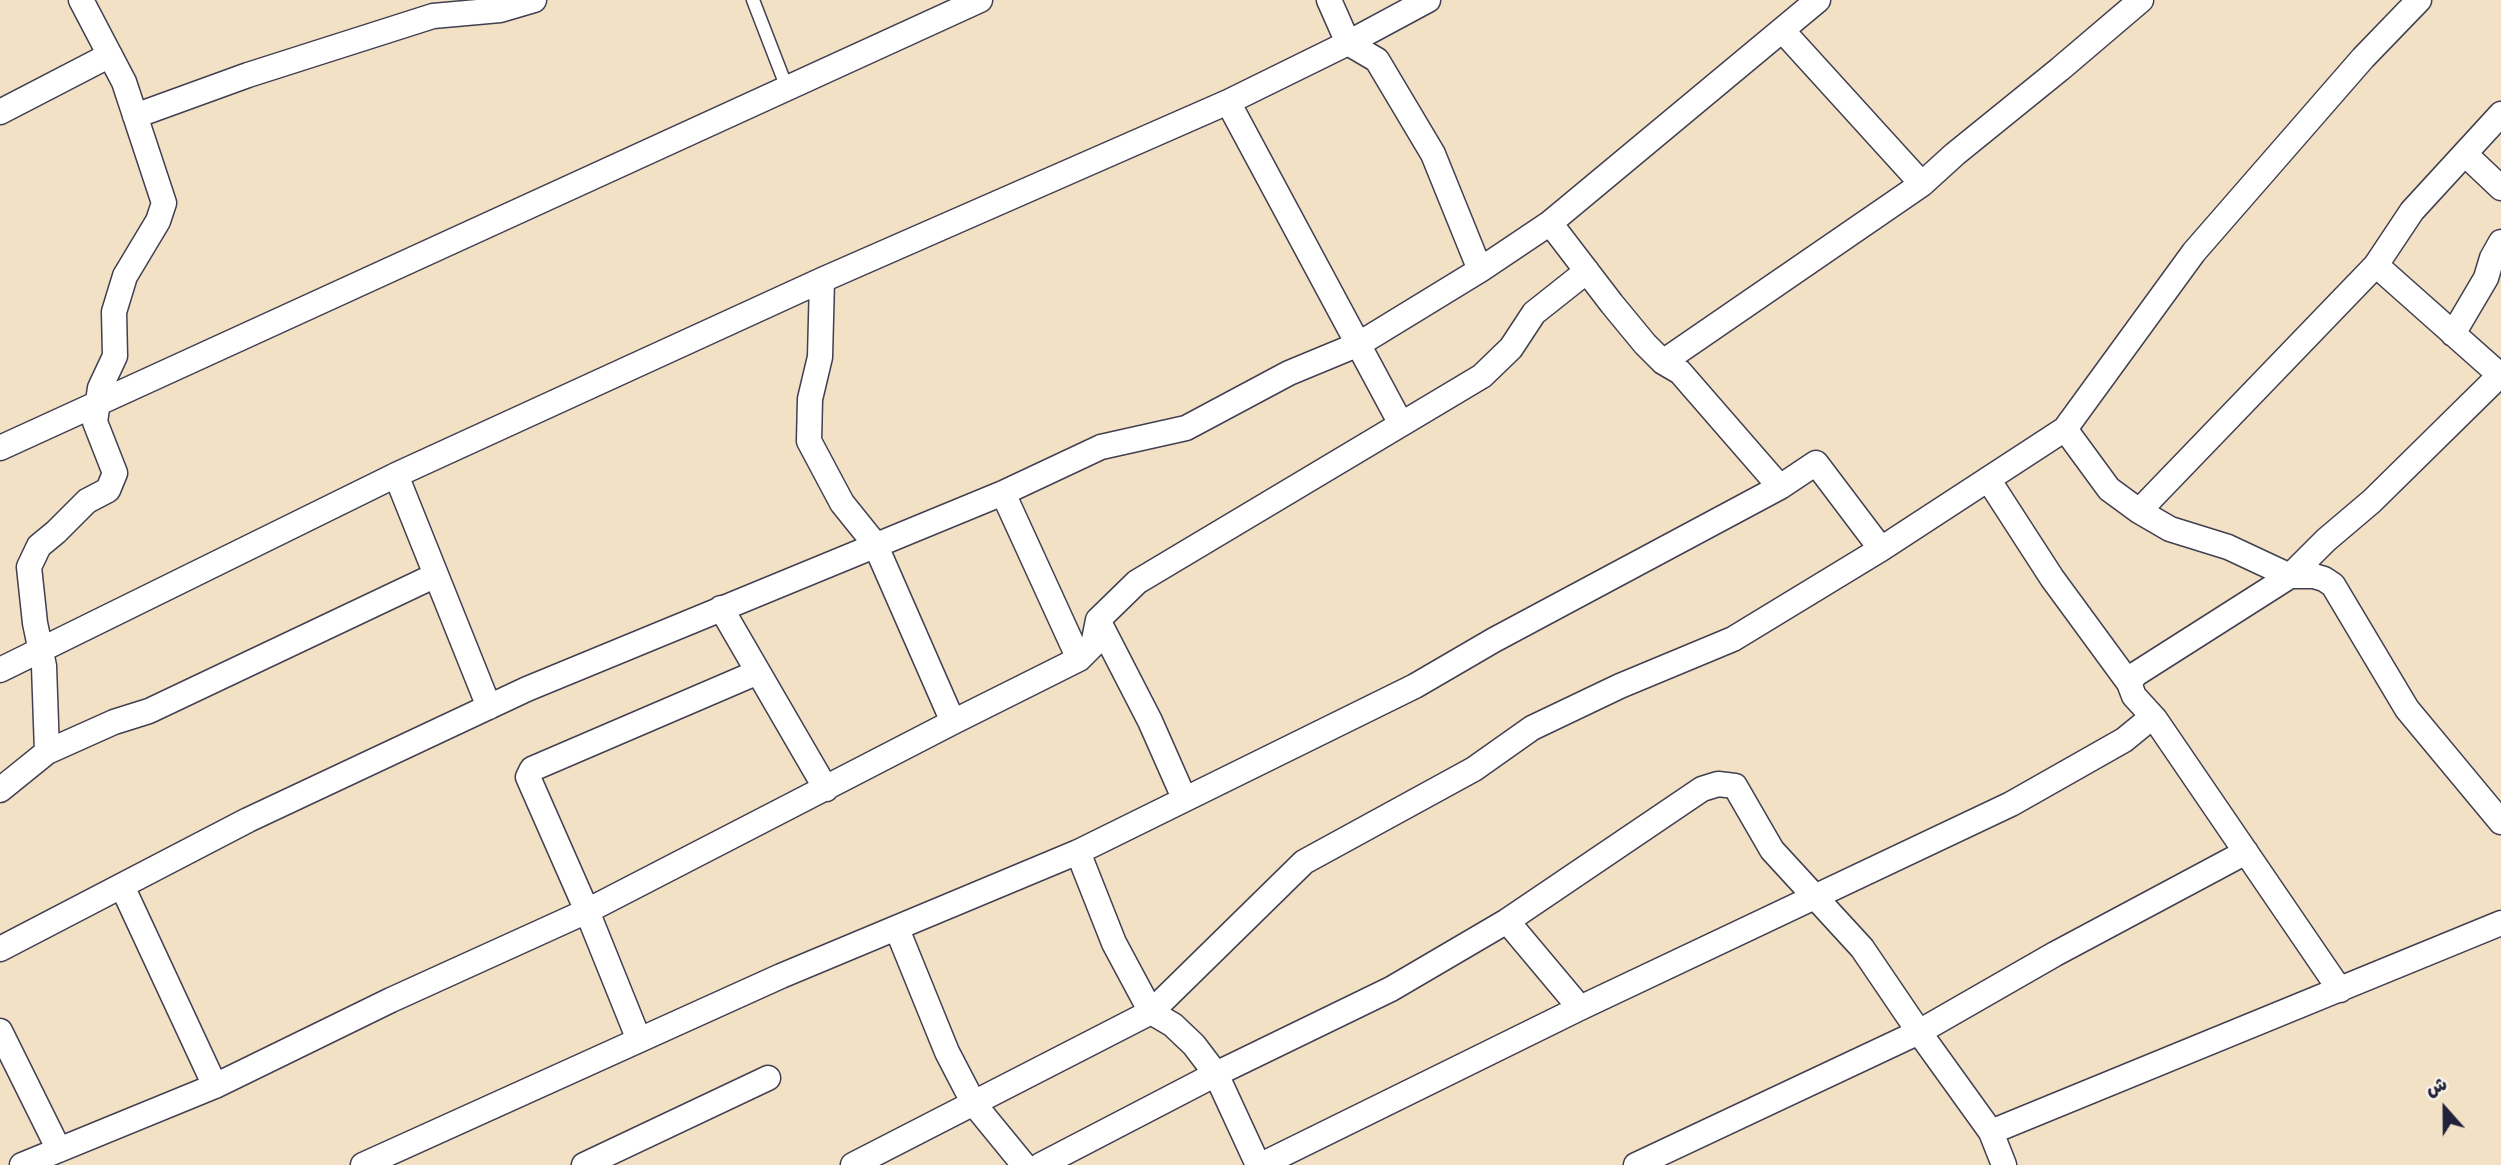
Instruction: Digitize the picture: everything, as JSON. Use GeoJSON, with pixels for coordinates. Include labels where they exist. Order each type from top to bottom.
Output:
{"type":"FeatureCollection","features":[{"type":"Feature","properties":{"kind":"street"},"geometry":{"type":"LineString","coordinates":[[47,752],[44,666],[29,567],[39,546],[87,501],[108,490],[115,473],[95,422],[100,388],[115,356],[114,312],[125,276],[158,221],[164,203],[124,82],[81,0]]}},
{"type":"Feature","properties":{"kind":"street"},"geometry":{"type":"LineString","coordinates":[[135,116],[269,67],[433,16],[500,10],[534,0]]}},
{"type":"Feature","properties":{"kind":"street"},"geometry":{"type":"LineString","coordinates":[[0,448],[980,0]]}},
{"type":"Feature","properties":{"kind":"street"},"geometry":{"type":"LineString","coordinates":[[1329,0],[1349,43],[1377,60],[1433,154],[1480,270]]}},
{"type":"Feature","properties":{"kind":"street"},"geometry":{"type":"LineString","coordinates":[[0,670],[396,475],[822,280],[1228,102],[1349,43],[1428,0]]}},
{"type":"Feature","properties":{"kind":"street"},"geometry":{"type":"LineString","coordinates":[[0,949],[248,820],[489,707],[721,608],[1003,493],[1101,447],[1186,428],[1289,373],[1359,344],[1480,270],[1550,223],[1818,0]]}},
{"type":"Feature","properties":{"kind":"street"},"geometry":{"type":"LineString","coordinates":[[853,1165],[1151,1012],[1304,862],[1474,769],[1532,728],[1620,686],[1733,639],[1881,549],[2065,429],[2194,252],[2363,58],[2419,0]]}},
{"type":"Feature","properties":{"kind":"street"},"geometry":{"type":"LineString","coordinates":[[1663,362],[1922,184],[2134,2]]}},
{"type":"Feature","properties":{"kind":"street"},"geometry":{"type":"LineString","coordinates":[[1782,30],[1922,184]]}},
{"type":"Feature","properties":{"kind":"street"},"geometry":{"type":"LineString","coordinates":[[0,112],[110,55]]}},
{"type":"Feature","properties":{"kind":"street"},"geometry":{"type":"LineString","coordinates":[[1228,102],[1401,424]]}},
{"type":"Feature","properties":{"kind":"street"},"geometry":{"type":"LineString","coordinates":[[2139,511],[2376,265],[2412,211],[2501,114]]}},
{"type":"Feature","properties":{"kind":"street"},"geometry":{"type":"LineString","coordinates":[[2465,154],[2501,188]]}},
{"type":"Feature","properties":{"kind":"street"},"geometry":{"type":"LineString","coordinates":[[1550,223],[1645,344],[1663,362],[1680,372],[1780,487]]}},
{"type":"Feature","properties":{"kind":"street"},"geometry":{"type":"LineString","coordinates":[[2453,334],[2486,278],[2492,258],[2501,242]]}},
{"type":"Feature","properties":{"kind":"street"},"geometry":{"type":"LineString","coordinates":[[2129,683],[2136,674],[2290,576],[2326,540],[2372,501],[2500,375],[2376,265]]}},
{"type":"Feature","properties":{"kind":"street"},"geometry":{"type":"LineString","coordinates":[[22,1165],[215,1086],[391,1000],[587,911],[1079,659],[1093,645],[1098,620],[1137,582],[1482,376],[1511,348],[1534,313],[1587,271]]}},
{"type":"Feature","properties":{"kind":"street"},"geometry":{"type":"LineString","coordinates":[[822,280],[820,357],[810,399],[809,441],[842,503],[875,544],[953,722]]}},
{"type":"Feature","properties":{"kind":"street"},"geometry":{"type":"LineString","coordinates":[[2065,429],[2109,489],[2139,511],[2170,529],[2228,547],[2290,576],[2314,576],[2333,585],[2407,709],[2501,822]]}},
{"type":"Feature","properties":{"kind":"street"},"geometry":{"type":"LineString","coordinates":[[363,1165],[781,976],[1078,852],[1415,686],[1494,640],[1780,487],[1816,463],[1881,549]]}},
{"type":"Feature","properties":{"kind":"street"},"geometry":{"type":"LineString","coordinates":[[396,475],[489,707]]}},
{"type":"Feature","properties":{"kind":"street"},"geometry":{"type":"LineString","coordinates":[[1987,479],[2052,578],[2129,683],[2134,696],[2155,719],[2340,990]]}},
{"type":"Feature","properties":{"kind":"street"},"geometry":{"type":"LineString","coordinates":[[1003,493],[1079,659]]}},
{"type":"Feature","properties":{"kind":"street"},"geometry":{"type":"LineString","coordinates":[[0,790],[47,752],[114,722],[149,711],[436,575]]}},
{"type":"Feature","properties":{"kind":"street"},"geometry":{"type":"LineString","coordinates":[[721,608],[826,789]]}},
{"type":"Feature","properties":{"kind":"street"},"geometry":{"type":"LineString","coordinates":[[1098,620],[1150,720],[1184,798]]}},
{"type":"Feature","properties":{"kind":"street"},"geometry":{"type":"LineString","coordinates":[[639,1040],[587,911],[528,777],[531,769],[758,672]]}},
{"type":"Feature","properties":{"kind":"street"},"geometry":{"type":"LineString","coordinates":[[1078,852],[1114,943],[1151,1012],[1173,1025],[1187,1038],[1216,1074],[1260,1165],[2011,804],[2124,740],[2146,722],[2155,719]]}},
{"type":"Feature","properties":{"kind":"street"},"geometry":{"type":"LineString","coordinates":[[1041,1165],[1216,1074],[1391,989],[1507,921],[1702,789],[1718,784],[1735,786],[1772,849],[1862,948],[1991,1132],[2004,1165]]}},
{"type":"Feature","properties":{"kind":"street"},"geometry":{"type":"LineString","coordinates":[[1636,1165],[1919,1032],[2055,954],[2246,852]]}},
{"type":"Feature","properties":{"kind":"street"},"geometry":{"type":"LineString","coordinates":[[122,886],[215,1086]]}},
{"type":"Feature","properties":{"kind":"street"},"geometry":{"type":"LineString","coordinates":[[1507,921],[1580,1009]]}},
{"type":"Feature","properties":{"kind":"street"},"geometry":{"type":"LineString","coordinates":[[1991,1132],[2501,923]]}},
{"type":"Feature","properties":{"kind":"street"},"geometry":{"type":"LineString","coordinates":[[897,929],[947,1052],[974,1104],[1024,1165]]}},
{"type":"Feature","properties":{"kind":"street"},"geometry":{"type":"LineString","coordinates":[[0,1031],[60,1150]]}},
{"type":"Feature","properties":{"kind":"street"},"geometry":{"type":"LineString","coordinates":[[584,1165],[768,1078]]}},
{"type":"Feature","properties":{"kind":"lane"},"geometry":{"type":"LineString","coordinates":[[753,0],[787,88]]}}]}
